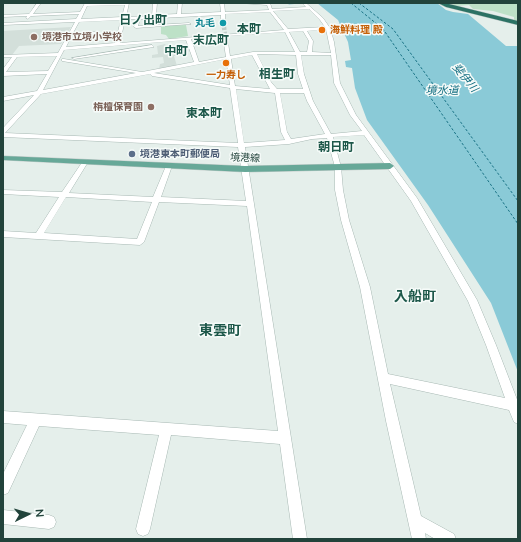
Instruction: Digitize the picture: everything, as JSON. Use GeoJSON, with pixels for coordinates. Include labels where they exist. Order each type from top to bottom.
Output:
{"type":"FeatureCollection","features":[{"type":"Feature","properties":{"kind":"highway"},"geometry":{"type":"LineString","coordinates":[[441,3],[518,23]]}},
{"type":"Feature","properties":{"kind":"main road","name":"境港線"},"geometry":{"type":"LineString","coordinates":[[3,158],[245,169],[390,166]]}},
{"type":"Feature","properties":{"kind":"street"},"geometry":{"type":"LineString","coordinates":[[24,23],[39,3]]}},
{"type":"Feature","properties":{"kind":"street"},"geometry":{"type":"LineString","coordinates":[[3,132],[38,93],[86,4],[127,3],[117,44]]}},
{"type":"Feature","properties":{"kind":"street"},"geometry":{"type":"LineString","coordinates":[[154,17],[155,3]]}},
{"type":"Feature","properties":{"kind":"street"},"geometry":{"type":"LineString","coordinates":[[179,16],[180,3]]}},
{"type":"Feature","properties":{"kind":"street"},"geometry":{"type":"LineString","coordinates":[[222,3],[223,17]]}},
{"type":"Feature","properties":{"kind":"street"},"geometry":{"type":"LineString","coordinates":[[242,3],[268,3],[271,11],[286,30],[298,53],[301,74],[310,101],[330,136],[338,167],[345,220],[364,287],[392,421],[419,539]]}},
{"type":"Feature","properties":{"kind":"street"},"geometry":{"type":"LineString","coordinates":[[287,4],[293,9]]}},
{"type":"Feature","properties":{"kind":"street"},"geometry":{"type":"LineString","coordinates":[[3,24],[179,16],[223,17],[293,9],[307,5],[328,28],[336,79],[340,92],[364,133],[414,200],[472,300],[491,345],[518,418]]}},
{"type":"Feature","properties":{"kind":"street"},"geometry":{"type":"LineString","coordinates":[[3,16],[82,13]]}},
{"type":"Feature","properties":{"kind":"street"},"geometry":{"type":"LineString","coordinates":[[188,16],[189,38],[197,64]]}},
{"type":"Feature","properties":{"kind":"street"},"geometry":{"type":"LineString","coordinates":[[138,18],[136,27],[189,24]]}},
{"type":"Feature","properties":{"kind":"street"},"geometry":{"type":"LineString","coordinates":[[3,56],[15,56],[117,44],[328,28]]}},
{"type":"Feature","properties":{"kind":"street"},"geometry":{"type":"LineString","coordinates":[[304,29],[312,41],[309,53]]}},
{"type":"Feature","properties":{"kind":"street"},"geometry":{"type":"LineString","coordinates":[[71,34],[96,33],[94,36]]}},
{"type":"Feature","properties":{"kind":"street"},"geometry":{"type":"LineString","coordinates":[[225,35],[300,539]]}},
{"type":"Feature","properties":{"kind":"street"},"geometry":{"type":"LineString","coordinates":[[57,60],[139,49],[161,45],[172,40]]}},
{"type":"Feature","properties":{"kind":"street"},"geometry":{"type":"LineString","coordinates":[[3,100],[253,53],[333,54]]}},
{"type":"Feature","properties":{"kind":"street"},"geometry":{"type":"LineString","coordinates":[[253,53],[262,66],[265,78],[276,91],[284,132],[289,142]]}},
{"type":"Feature","properties":{"kind":"street"},"geometry":{"type":"LineString","coordinates":[[3,73],[15,56]]}},
{"type":"Feature","properties":{"kind":"street"},"geometry":{"type":"LineString","coordinates":[[64,60],[233,87],[276,91],[307,91]]}},
{"type":"Feature","properties":{"kind":"street"},"geometry":{"type":"LineString","coordinates":[[106,80],[110,67]]}},
{"type":"Feature","properties":{"kind":"street"},"geometry":{"type":"LineString","coordinates":[[3,73],[50,72]]}},
{"type":"Feature","properties":{"kind":"street"},"geometry":{"type":"LineString","coordinates":[[3,135],[241,145],[289,142],[312,137],[364,133]]}},
{"type":"Feature","properties":{"kind":"street"},"geometry":{"type":"LineString","coordinates":[[38,236],[85,162]]}},
{"type":"Feature","properties":{"kind":"street"},"geometry":{"type":"LineString","coordinates":[[3,234],[140,242],[169,166]]}},
{"type":"Feature","properties":{"kind":"street"},"geometry":{"type":"LineString","coordinates":[[3,192],[249,204]]}},
{"type":"Feature","properties":{"kind":"street"},"geometry":{"type":"LineString","coordinates":[[384,378],[513,404]]}},
{"type":"Feature","properties":{"kind":"street"},"geometry":{"type":"LineString","coordinates":[[3,417],[285,438]]}},
{"type":"Feature","properties":{"kind":"street"},"geometry":{"type":"LineString","coordinates":[[3,488],[36,419]]}},
{"type":"Feature","properties":{"kind":"street"},"geometry":{"type":"LineString","coordinates":[[143,529],[166,428]]}},
{"type":"Feature","properties":{"kind":"street"},"geometry":{"type":"LineString","coordinates":[[3,517],[49,522]]}},
{"type":"Feature","properties":{"kind":"street"},"geometry":{"type":"LineString","coordinates":[[414,520],[449,539]]}},
{"type":"Feature","properties":{"kind":"shaded area","name":"境港市立境小学校"},"geometry":{"type":"Polygon","coordinates":[[[71,27],[61,44],[19,46],[12,55],[3,56],[3,31],[71,27]]]}},
{"type":"Feature","properties":{"kind":"shaded area"},"geometry":{"type":"Polygon","coordinates":[[[165,44],[168,48],[172,48],[172,53],[176,53],[177,56],[174,56],[177,66],[159,69],[160,64],[164,63],[163,57],[152,58],[152,55],[158,54],[157,46],[165,44]]]}},
{"type":"Feature","properties":{"kind":"green space"},"geometry":{"type":"Polygon","coordinates":[[[445,3],[518,3],[518,21],[514,20],[514,17],[493,11],[473,9],[469,5],[455,6],[445,3]]]}},
{"type":"Feature","properties":{"kind":"green space"},"geometry":{"type":"Polygon","coordinates":[[[186,25],[188,36],[169,39],[166,35],[161,34],[161,26],[186,25]]]}},
{"type":"Feature","properties":{"kind":"water","name":"境水道"},"geometry":{"type":"Polygon","coordinates":[[[317,3],[437,3],[446,10],[468,14],[506,46],[518,46],[518,372],[491,303],[428,205],[367,120],[355,88],[352,68],[346,67],[345,61],[351,60],[348,42],[338,20],[317,3]]]}},
{"type":"Feature","properties":{"kind":"waterway"},"geometry":{"type":"LineString","coordinates":[[289,4],[300,3]]}},
{"type":"Feature","properties":{"kind":"ferry route"},"geometry":{"type":"LineString","coordinates":[[351,3],[383,29],[518,224]]}},
{"type":"Feature","properties":{"kind":"ferry route"},"geometry":{"type":"LineString","coordinates":[[359,3],[393,29],[518,201]]}},
{"type":"Feature","properties":{"kind":"tunnel"},"geometry":{"type":"LineString","coordinates":[[223,19],[225,35]]}},
{"type":"Feature","properties":{"kind":"place","name":"丸毛"},"geometry":{"type":"Point","coordinates":[223,23]}},
{"type":"Feature","properties":{"kind":"place","name":"海鮮料理 殿"},"geometry":{"type":"Point","coordinates":[322,30]}},
{"type":"Feature","properties":{"kind":"place","name":"境港市立境小学校"},"geometry":{"type":"Point","coordinates":[34,37]}},
{"type":"Feature","properties":{"kind":"place","name":"一力寿し"},"geometry":{"type":"Point","coordinates":[226,63]}},
{"type":"Feature","properties":{"kind":"place","name":"栴檀保育園"},"geometry":{"type":"Point","coordinates":[151,107]}},
{"type":"Feature","properties":{"kind":"place","name":"境港東本町郵便局"},"geometry":{"type":"Point","coordinates":[132,154]}},
{"type":"Feature","properties":{"kind":"district","name":"日ノ出町"},"geometry":{"type":"Point","coordinates":[143,20]}},
{"type":"Feature","properties":{"kind":"district","name":"本町"},"geometry":{"type":"Point","coordinates":[249,29]}},
{"type":"Feature","properties":{"kind":"district","name":"末広町"},"geometry":{"type":"Point","coordinates":[211,40]}},
{"type":"Feature","properties":{"kind":"district","name":"中町"},"geometry":{"type":"Point","coordinates":[176,51]}},
{"type":"Feature","properties":{"kind":"district","name":"相生町"},"geometry":{"type":"Point","coordinates":[277,74]}},
{"type":"Feature","properties":{"kind":"district","name":"東本町"},"geometry":{"type":"Point","coordinates":[204,113]}},
{"type":"Feature","properties":{"kind":"district","name":"朝日町"},"geometry":{"type":"Point","coordinates":[336,147]}},
{"type":"Feature","properties":{"kind":"district","name":"入船町"},"geometry":{"type":"Point","coordinates":[415,297]}},
{"type":"Feature","properties":{"kind":"district","name":"東雲町"},"geometry":{"type":"Point","coordinates":[220,331]}},
{"type":"Feature","properties":{"kind":"water label","name":"斐伊川"},"geometry":{"type":"Point","coordinates":[465,78]}}]}
